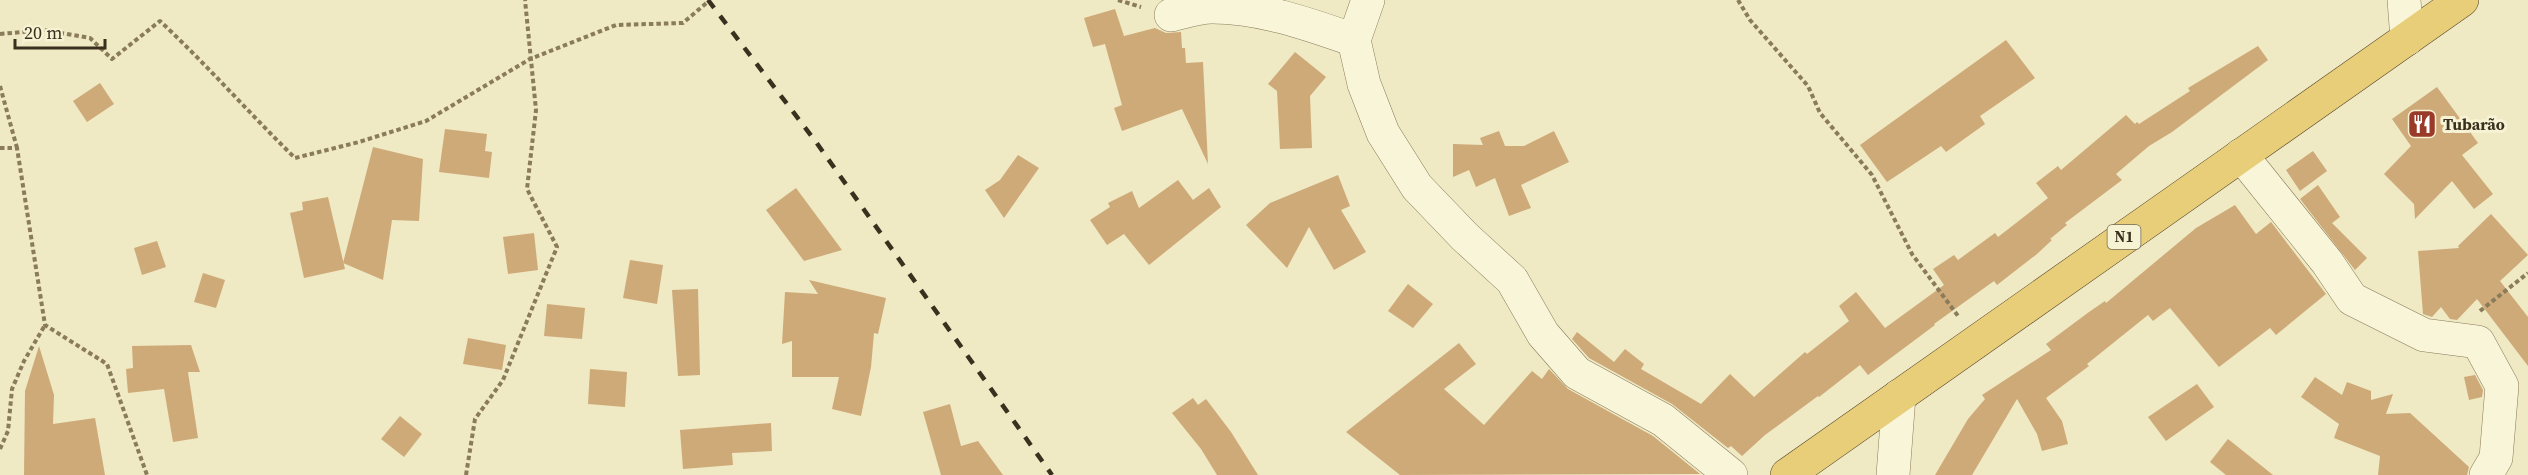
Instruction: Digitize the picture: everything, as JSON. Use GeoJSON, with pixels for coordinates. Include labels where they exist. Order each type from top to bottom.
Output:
{"type":"FeatureCollection","features":[{"type":"Feature","properties":{"kind":"highway","name":"N1"},"geometry":{"type":"LineString","coordinates":[[1787,475],[2462,0]]}},
{"type":"Feature","properties":{"kind":"street"},"geometry":{"type":"LineString","coordinates":[[1368,0],[1354,40],[1364,84],[1383,133],[1417,187],[1464,237],[1512,280],[1550,342],[1578,372],[1663,420],[1731,475]]}},
{"type":"Feature","properties":{"kind":"street"},"geometry":{"type":"LineString","coordinates":[[2404,0],[2407,39]]}},
{"type":"Feature","properties":{"kind":"street"},"geometry":{"type":"LineString","coordinates":[[1171,15],[1210,7],[1251,10],[1304,23],[1354,40]]}},
{"type":"Feature","properties":{"kind":"street"},"geometry":{"type":"LineString","coordinates":[[2241,155],[2327,262],[2352,299],[2424,335],[2478,342],[2502,386],[2496,458],[2486,475]]}},
{"type":"Feature","properties":{"kind":"street"},"geometry":{"type":"LineString","coordinates":[[1893,475],[1899,396]]}},
{"type":"Feature","properties":{"kind":"path"},"geometry":{"type":"LineString","coordinates":[[466,475],[475,419],[503,380],[557,247],[527,189],[536,110],[525,0]]}},
{"type":"Feature","properties":{"kind":"path"},"geometry":{"type":"LineString","coordinates":[[0,34],[44,30],[90,38],[112,59],[160,21],[201,59],[253,117],[295,158],[426,121],[530,59],[615,25],[683,23],[710,0]]}},
{"type":"Feature","properties":{"kind":"path"},"geometry":{"type":"LineString","coordinates":[[1738,0],[1750,20],[1808,86],[1821,113],[1872,175],[1912,254],[1976,341]]}},
{"type":"Feature","properties":{"kind":"path"},"geometry":{"type":"LineString","coordinates":[[0,86],[17,148],[45,325],[24,361],[12,389],[8,431],[0,448]]}},
{"type":"Feature","properties":{"kind":"path"},"geometry":{"type":"LineString","coordinates":[[0,148],[17,148]]}},
{"type":"Feature","properties":{"kind":"path"},"geometry":{"type":"LineString","coordinates":[[2448,339],[2528,273]]}},
{"type":"Feature","properties":{"kind":"path"},"geometry":{"type":"LineString","coordinates":[[45,325],[107,364],[147,475]]}},
{"type":"Feature","properties":{"kind":"building"},"geometry":{"type":"Polygon","coordinates":[[[1115,9],[1124,36],[1155,28],[1166,33],[1181,32],[1186,63],[1203,62],[1208,164],[1182,109],[1122,131],[1114,108],[1122,105],[1105,44],[1093,47],[1084,18],[1115,9]]]}},
{"type":"Feature","properties":{"kind":"building"},"geometry":{"type":"Polygon","coordinates":[[[2006,40],[2035,78],[1980,116],[1985,124],[1946,152],[1941,146],[1887,182],[1860,145],[2006,40]]]}},
{"type":"Feature","properties":{"kind":"building"},"geometry":{"type":"Polygon","coordinates":[[[2258,46],[2268,60],[2172,132],[2149,146],[2116,174],[2122,180],[2065,223],[2067,225],[2037,254],[1997,285],[1994,281],[1868,375],[1860,365],[1765,435],[1742,456],[1731,446],[1728,448],[1672,404],[1589,358],[1572,339],[1577,332],[1614,362],[1625,349],[1644,364],[1641,369],[1701,404],[1730,374],[1754,397],[1805,352],[1807,354],[1849,321],[1839,306],[1856,292],[1885,328],[1944,285],[1933,269],[1954,255],[1958,260],[1995,233],[1998,237],[2048,198],[2036,183],[2058,166],[2061,170],[2126,115],[2135,124],[2137,122],[2139,124],[2190,91],[2188,88],[2258,46]]]}},
{"type":"Feature","properties":{"kind":"building"},"geometry":{"type":"Polygon","coordinates":[[[1295,52],[1326,77],[1310,96],[1312,148],[1280,149],[1277,91],[1268,84],[1295,52]]]}},
{"type":"Feature","properties":{"kind":"building"},"geometry":{"type":"Polygon","coordinates":[[[100,83],[114,104],[87,122],[73,101],[100,83]]]}},
{"type":"Feature","properties":{"kind":"building"},"geometry":{"type":"Polygon","coordinates":[[[2437,87],[2478,143],[2462,155],[2493,194],[2474,209],[2452,181],[2415,219],[2414,204],[2384,174],[2411,146],[2392,119],[2437,87]]]}},
{"type":"Feature","properties":{"kind":"building"},"geometry":{"type":"Polygon","coordinates":[[[445,129],[487,134],[485,151],[492,152],[489,178],[439,172],[445,129]]]}},
{"type":"Feature","properties":{"kind":"building"},"geometry":{"type":"Polygon","coordinates":[[[1499,131],[1505,146],[1524,146],[1554,131],[1569,162],[1521,185],[1531,208],[1509,216],[1495,178],[1476,187],[1469,170],[1453,177],[1453,144],[1483,145],[1480,138],[1499,131]]]}},
{"type":"Feature","properties":{"kind":"building"},"geometry":{"type":"Polygon","coordinates":[[[373,147],[423,159],[419,221],[392,220],[383,280],[343,263],[373,147]]]}},
{"type":"Feature","properties":{"kind":"building"},"geometry":{"type":"Polygon","coordinates":[[[2313,151],[2327,171],[2300,191],[2286,170],[2313,151]]]}},
{"type":"Feature","properties":{"kind":"building"},"geometry":{"type":"Polygon","coordinates":[[[1018,155],[1039,168],[1004,218],[985,190],[1000,180],[1018,155]]]}},
{"type":"Feature","properties":{"kind":"building"},"geometry":{"type":"Polygon","coordinates":[[[1338,175],[1350,206],[1341,210],[1366,252],[1334,270],[1309,227],[1287,268],[1246,225],[1270,203],[1338,175]]]}},
{"type":"Feature","properties":{"kind":"building"},"geometry":{"type":"Polygon","coordinates":[[[1178,180],[1193,200],[1209,188],[1221,207],[1149,265],[1124,234],[1107,245],[1090,220],[1110,207],[1108,203],[1132,191],[1139,208],[1178,180]]]}},
{"type":"Feature","properties":{"kind":"building"},"geometry":{"type":"Polygon","coordinates":[[[2318,185],[2340,217],[2332,223],[2367,258],[2355,270],[2300,199],[2318,185]]]}},
{"type":"Feature","properties":{"kind":"building"},"geometry":{"type":"Polygon","coordinates":[[[796,188],[842,250],[804,261],[766,210],[796,188]]]}},
{"type":"Feature","properties":{"kind":"building"},"geometry":{"type":"Polygon","coordinates":[[[328,197],[345,269],[304,278],[290,213],[303,210],[302,202],[328,197]]]}},
{"type":"Feature","properties":{"kind":"building"},"geometry":{"type":"Polygon","coordinates":[[[2235,205],[2256,234],[2271,222],[2326,294],[2276,335],[2270,328],[2219,367],[2170,308],[2153,321],[2148,315],[2087,364],[2089,366],[2046,398],[2062,421],[2068,444],[2042,451],[2037,434],[2017,399],[1972,475],[1935,475],[1968,419],[1985,399],[1982,395],[2051,350],[2046,344],[2105,301],[2106,303],[2196,228],[2235,205]]]}},
{"type":"Feature","properties":{"kind":"building"},"geometry":{"type":"Polygon","coordinates":[[[2491,214],[2528,255],[2500,281],[2528,317],[2528,366],[2477,299],[2457,320],[2450,319],[2441,307],[2432,317],[2423,314],[2418,251],[2459,248],[2458,246],[2491,214]]]}},
{"type":"Feature","properties":{"kind":"building"},"geometry":{"type":"Polygon","coordinates":[[[534,233],[538,270],[508,274],[503,237],[534,233]]]}},
{"type":"Feature","properties":{"kind":"building"},"geometry":{"type":"Polygon","coordinates":[[[157,241],[166,267],[142,275],[134,248],[157,241]]]}},
{"type":"Feature","properties":{"kind":"building"},"geometry":{"type":"Polygon","coordinates":[[[630,260],[663,265],[657,304],[623,298],[630,260]]]}},
{"type":"Feature","properties":{"kind":"building"},"geometry":{"type":"Polygon","coordinates":[[[203,273],[225,280],[216,308],[194,302],[203,273]]]}},
{"type":"Feature","properties":{"kind":"building"},"geometry":{"type":"Polygon","coordinates":[[[809,280],[886,298],[878,334],[874,333],[871,367],[861,416],[832,409],[839,377],[792,377],[792,341],[782,344],[785,292],[818,294],[809,280]]]}},
{"type":"Feature","properties":{"kind":"building"},"geometry":{"type":"Polygon","coordinates":[[[1408,284],[1433,304],[1413,328],[1388,311],[1408,284]]]}},
{"type":"Feature","properties":{"kind":"building"},"geometry":{"type":"Polygon","coordinates":[[[698,289],[700,375],[678,376],[672,290],[698,289]]]}},
{"type":"Feature","properties":{"kind":"building"},"geometry":{"type":"Polygon","coordinates":[[[547,304],[585,308],[582,339],[544,336],[547,304]]]}},
{"type":"Feature","properties":{"kind":"building"},"geometry":{"type":"Polygon","coordinates":[[[468,338],[506,345],[502,370],[463,364],[468,338]]]}},
{"type":"Feature","properties":{"kind":"building"},"geometry":{"type":"Polygon","coordinates":[[[1459,343],[1476,364],[1444,389],[1484,425],[1532,371],[1542,379],[1549,369],[1568,389],[1653,436],[1700,474],[1400,475],[1346,432],[1459,343]]]}},
{"type":"Feature","properties":{"kind":"building"},"geometry":{"type":"Polygon","coordinates":[[[191,345],[200,372],[188,372],[198,438],[173,442],[164,389],[128,393],[126,369],[133,368],[132,346],[191,345]]]}},
{"type":"Feature","properties":{"kind":"building"},"geometry":{"type":"Polygon","coordinates":[[[39,346],[54,395],[53,424],[95,418],[105,475],[24,475],[25,391],[39,346]]]}},
{"type":"Feature","properties":{"kind":"building"},"geometry":{"type":"Polygon","coordinates":[[[590,369],[627,372],[625,407],[588,404],[590,369]]]}},
{"type":"Feature","properties":{"kind":"building"},"geometry":{"type":"Polygon","coordinates":[[[2475,375],[2483,390],[2482,397],[2469,400],[2464,377],[2475,375]]]}},
{"type":"Feature","properties":{"kind":"building"},"geometry":{"type":"Polygon","coordinates":[[[2315,377],[2342,395],[2347,382],[2371,391],[2371,400],[2393,394],[2386,414],[2410,413],[2469,467],[2467,475],[2378,475],[2380,456],[2334,438],[2339,424],[2301,397],[2315,377]]]}},
{"type":"Feature","properties":{"kind":"building"},"geometry":{"type":"Polygon","coordinates":[[[2197,384],[2214,407],[2166,441],[2148,417],[2197,384]]]}},
{"type":"Feature","properties":{"kind":"building"},"geometry":{"type":"Polygon","coordinates":[[[1193,398],[1198,405],[1206,399],[1231,432],[1258,475],[1217,475],[1201,449],[1172,413],[1193,398]]]}},
{"type":"Feature","properties":{"kind":"building"},"geometry":{"type":"Polygon","coordinates":[[[950,404],[961,446],[978,441],[1003,475],[941,475],[923,412],[950,404]]]}},
{"type":"Feature","properties":{"kind":"building"},"geometry":{"type":"Polygon","coordinates":[[[400,416],[422,434],[404,457],[381,439],[400,416]]]}},
{"type":"Feature","properties":{"kind":"building"},"geometry":{"type":"Polygon","coordinates":[[[771,423],[772,451],[732,453],[733,465],[683,469],[680,430],[771,423]]]}},
{"type":"Feature","properties":{"kind":"building"},"geometry":{"type":"Polygon","coordinates":[[[2228,439],[2273,475],[2226,475],[2210,462],[2228,439]]]}},
{"type":"Feature","properties":{"kind":"railway"},"geometry":{"type":"LineString","coordinates":[[708,0],[816,142],[1052,475]]}},
{"type":"Feature","properties":{"kind":"place","name":"Tubarão"},"geometry":{"type":"Point","coordinates":[2422,124]}}]}
